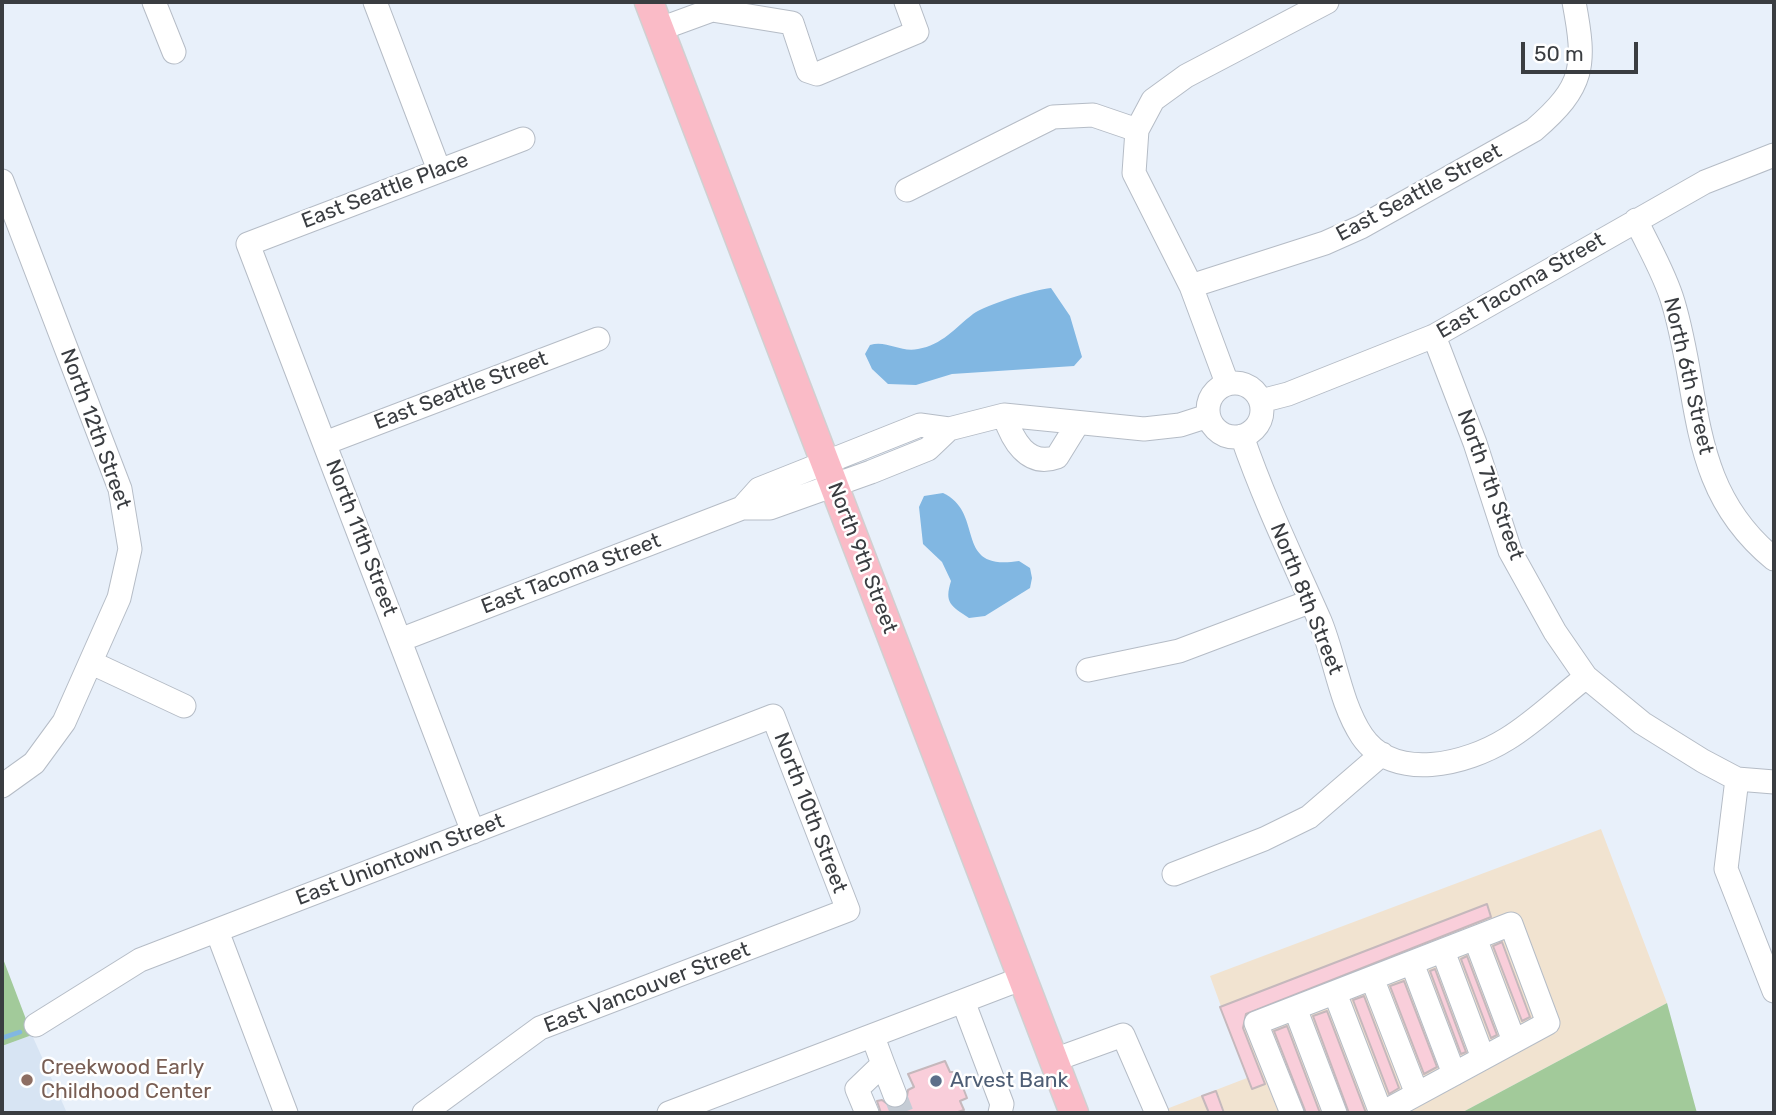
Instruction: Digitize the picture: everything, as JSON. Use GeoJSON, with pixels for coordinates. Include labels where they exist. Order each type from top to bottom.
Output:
{"type":"FeatureCollection","features":[{"type":"Feature","properties":{"kind":"main road","name":"North 9th Street"},"geometry":{"type":"LineString","coordinates":[[649,2],[1074,1113]]}},
{"type":"Feature","properties":{"kind":"street"},"geometry":{"type":"LineString","coordinates":[[155,2],[174,52]]}},
{"type":"Feature","properties":{"kind":"street"},"geometry":{"type":"LineString","coordinates":[[375,2],[439,170]]}},
{"type":"Feature","properties":{"kind":"street"},"geometry":{"type":"LineString","coordinates":[[784,2],[808,71],[817,74],[911,37],[917,28],[906,2]]}},
{"type":"Feature","properties":{"kind":"street"},"geometry":{"type":"LineString","coordinates":[[1227,383],[1191,286],[1134,173],[1137,130],[1153,100],[1186,76],[1327,2]]}},
{"type":"Feature","properties":{"kind":"street","name":"East Seattle Street"},"geometry":{"type":"LineString","coordinates":[[1191,286],[1325,243],[1361,227],[1534,130],[1557,111],[1580,74],[1581,38],[1574,2]]}},
{"type":"Feature","properties":{"kind":"street"},"geometry":{"type":"LineString","coordinates":[[660,29],[715,6],[792,23]]}},
{"type":"Feature","properties":{"kind":"street"},"geometry":{"type":"LineString","coordinates":[[907,190],[1053,117],[1093,115],[1137,130]]}},
{"type":"Feature","properties":{"kind":"street","name":"East Seattle Place"},"geometry":{"type":"LineString","coordinates":[[248,244],[523,139]]}},
{"type":"Feature","properties":{"kind":"street","name":"East Tacoma Street"},"geometry":{"type":"LineString","coordinates":[[1261,401],[1288,394],[1434,337],[1636,220],[1734,168],[1774,155]]}},
{"type":"Feature","properties":{"kind":"street","name":"North 12th Street"},"geometry":{"type":"LineString","coordinates":[[2,181],[120,489],[130,533],[129,562],[119,598],[92,663]]}},
{"type":"Feature","properties":{"kind":"street","name":"North 6th Street"},"geometry":{"type":"LineString","coordinates":[[1636,220],[1673,302],[1706,460],[1724,499],[1749,538],[1774,559]]}},
{"type":"Feature","properties":{"kind":"street","name":"North 11th Street"},"geometry":{"type":"LineString","coordinates":[[248,244],[472,832]]}},
{"type":"Feature","properties":{"kind":"street","name":"North 7th Street"},"geometry":{"type":"LineString","coordinates":[[1434,337],[1475,443],[1510,551],[1555,632],[1586,677],[1642,723],[1737,779]]}},
{"type":"Feature","properties":{"kind":"street","name":"East Seattle Street"},"geometry":{"type":"LineString","coordinates":[[325,443],[598,339]]}},
{"type":"Feature","properties":{"kind":"street"},"geometry":{"type":"LineString","coordinates":[[1227,383],[1248,385],[1261,401],[1259,423],[1242,436],[1222,434],[1208,416],[1211,396],[1227,383]]}},
{"type":"Feature","properties":{"kind":"street"},"geometry":{"type":"LineString","coordinates":[[1004,415],[1011,437],[1032,458],[1040,461],[1056,457],[1078,423]]}},
{"type":"Feature","properties":{"kind":"street","name":"East Tacoma Street"},"geometry":{"type":"LineString","coordinates":[[400,640],[743,508],[770,508],[829,473],[928,449],[949,429],[1004,415],[1144,429],[1180,425],[1208,416]]}},
{"type":"Feature","properties":{"kind":"street","name":"North 8th Street"},"geometry":{"type":"LineString","coordinates":[[1242,436],[1309,601],[1320,620],[1363,737],[1382,754]]}},
{"type":"Feature","properties":{"kind":"street"},"geometry":{"type":"LineString","coordinates":[[1088,670],[1180,651],[1309,601]]}},
{"type":"Feature","properties":{"kind":"street"},"geometry":{"type":"LineString","coordinates":[[2,786],[16,779],[50,745],[92,663],[184,706]]}},
{"type":"Feature","properties":{"kind":"street"},"geometry":{"type":"LineString","coordinates":[[1174,874],[1264,839],[1309,817],[1382,754],[1403,764],[1439,764],[1506,740],[1586,677]]}},
{"type":"Feature","properties":{"kind":"street","name":"East Uniontown Street"},"geometry":{"type":"LineString","coordinates":[[36,1025],[140,960],[773,716]]}},
{"type":"Feature","properties":{"kind":"street","name":"North 10th Street"},"geometry":{"type":"LineString","coordinates":[[773,716],[848,910]]}},
{"type":"Feature","properties":{"kind":"street"},"geometry":{"type":"LineString","coordinates":[[1774,782],[1737,779],[1726,869],[1774,991]]}},
{"type":"Feature","properties":{"kind":"street","name":"East Vancouver Street"},"geometry":{"type":"LineString","coordinates":[[424,1113],[540,1028],[848,910]]}},
{"type":"Feature","properties":{"kind":"street"},"geometry":{"type":"LineString","coordinates":[[1292,1113],[1256,1023],[1511,924],[1548,1023],[1381,1113],[1335,993]]}},
{"type":"Feature","properties":{"kind":"street"},"geometry":{"type":"LineString","coordinates":[[217,931],[286,1113]]}},
{"type":"Feature","properties":{"kind":"street"},"geometry":{"type":"LineString","coordinates":[[1475,938],[1514,1041]]}},
{"type":"Feature","properties":{"kind":"street"},"geometry":{"type":"LineString","coordinates":[[1443,951],[1483,1058]]}},
{"type":"Feature","properties":{"kind":"street"},"geometry":{"type":"LineString","coordinates":[[1412,963],[1454,1074]]}},
{"type":"Feature","properties":{"kind":"street"},"geometry":{"type":"LineString","coordinates":[[669,1113],[721,1104],[873,1037],[1023,978]]}},
{"type":"Feature","properties":{"kind":"street"},"geometry":{"type":"LineString","coordinates":[[1372,978],[1417,1094]]}},
{"type":"Feature","properties":{"kind":"street"},"geometry":{"type":"LineString","coordinates":[[963,1002],[1002,1104],[1000,1113]]}},
{"type":"Feature","properties":{"kind":"street"},"geometry":{"type":"LineString","coordinates":[[1295,1009],[1335,1113]]}},
{"type":"Feature","properties":{"kind":"street"},"geometry":{"type":"LineString","coordinates":[[1054,1060],[1122,1035],[1157,1113]]}},
{"type":"Feature","properties":{"kind":"street"},"geometry":{"type":"LineString","coordinates":[[873,1037],[895,1094]]}},
{"type":"Feature","properties":{"kind":"street"},"geometry":{"type":"LineString","coordinates":[[867,1113],[858,1090],[883,1064]]}},
{"type":"Feature","properties":{"kind":"shaded area"},"geometry":{"type":"Polygon","coordinates":[[[1601,829],[1667,1003],[1461,1113],[1156,1113],[1247,1078],[1210,976],[1601,829]]]}},
{"type":"Feature","properties":{"kind":"shaded area","name":"Creekwood Early Childhood Center"},"geometry":{"type":"Polygon","coordinates":[[[32,1035],[67,1113],[2,1113],[2,1046],[32,1035]]]}},
{"type":"Feature","properties":{"kind":"green space"},"geometry":{"type":"Polygon","coordinates":[[[2,956],[32,1035],[2,1046],[2,956]]]}},
{"type":"Feature","properties":{"kind":"green space"},"geometry":{"type":"Polygon","coordinates":[[[1667,1003],[1697,1113],[1461,1113],[1667,1003]]]}},
{"type":"Feature","properties":{"kind":"water"},"geometry":{"type":"Polygon","coordinates":[[[1051,288],[1070,316],[1082,357],[1074,366],[952,374],[916,385],[888,384],[872,369],[865,354],[870,345],[876,344],[912,350],[927,347],[941,340],[980,310],[1011,298],[1051,288]]]}},
{"type":"Feature","properties":{"kind":"water"},"geometry":{"type":"Polygon","coordinates":[[[943,493],[956,502],[964,514],[977,550],[985,558],[998,562],[1019,561],[1030,568],[1030,588],[985,616],[969,618],[954,607],[948,594],[951,581],[942,562],[923,544],[919,507],[924,496],[943,493]]]}},
{"type":"Feature","properties":{"kind":"building"},"geometry":{"type":"Polygon","coordinates":[[[1487,904],[1491,917],[1246,1014],[1243,1028],[1265,1084],[1252,1089],[1220,1007],[1487,904]]]}},
{"type":"Feature","properties":{"kind":"building"},"geometry":{"type":"Polygon","coordinates":[[[1502,942],[1530,1017],[1522,1021],[1493,946],[1502,942]]]}},
{"type":"Feature","properties":{"kind":"building"},"geometry":{"type":"Polygon","coordinates":[[[1467,956],[1497,1035],[1491,1038],[1461,959],[1467,956]]]}},
{"type":"Feature","properties":{"kind":"building"},"geometry":{"type":"Polygon","coordinates":[[[1435,969],[1466,1052],[1461,1054],[1430,971],[1435,969]]]}},
{"type":"Feature","properties":{"kind":"building"},"geometry":{"type":"Polygon","coordinates":[[[1404,981],[1437,1067],[1424,1074],[1390,986],[1404,981]]]}},
{"type":"Feature","properties":{"kind":"building"},"geometry":{"type":"Polygon","coordinates":[[[1364,996],[1399,1088],[1389,1094],[1353,1000],[1364,996]]]}},
{"type":"Feature","properties":{"kind":"building"},"geometry":{"type":"Polygon","coordinates":[[[1327,1011],[1366,1113],[1349,1113],[1313,1016],[1327,1011]]]}},
{"type":"Feature","properties":{"kind":"building"},"geometry":{"type":"Polygon","coordinates":[[[1287,1026],[1320,1113],[1306,1113],[1274,1031],[1287,1026]]]}},
{"type":"Feature","properties":{"kind":"building","name":"Arvest Bank"},"geometry":{"type":"Polygon","coordinates":[[[945,1061],[950,1072],[957,1072],[967,1098],[960,1101],[964,1110],[955,1113],[881,1113],[877,1101],[882,1100],[894,1109],[906,1103],[908,1090],[914,1087],[908,1074],[945,1061]]]}},
{"type":"Feature","properties":{"kind":"building"},"geometry":{"type":"Polygon","coordinates":[[[1216,1091],[1224,1113],[1209,1113],[1202,1096],[1216,1091]]]}},
{"type":"Feature","properties":{"kind":"waterway"},"geometry":{"type":"LineString","coordinates":[[2,1038],[20,1032]]}},
{"type":"Feature","properties":{"kind":"tunnel"},"geometry":{"type":"LineString","coordinates":[[895,1095],[902,1113]]}},
{"type":"Feature","properties":{"kind":"place","name":"Creekwood Early Childhood Center"},"geometry":{"type":"Point","coordinates":[27,1080]}},
{"type":"Feature","properties":{"kind":"place","name":"Arvest Bank"},"geometry":{"type":"Point","coordinates":[936,1081]}}]}
